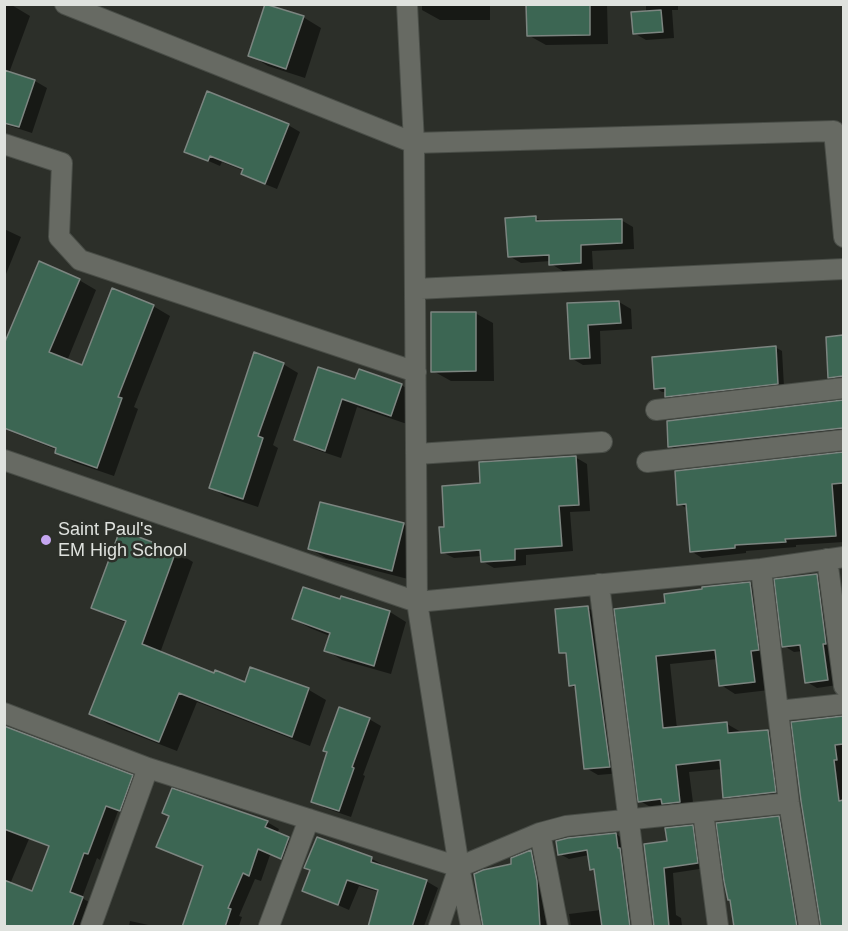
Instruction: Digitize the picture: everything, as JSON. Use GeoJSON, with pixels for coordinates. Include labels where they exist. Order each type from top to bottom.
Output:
{"type":"FeatureCollection","features":[{"type":"Feature","properties":{"kind":"street"},"geometry":{"type":"LineString","coordinates":[[65,4],[414,143],[834,131],[843,237]]}},
{"type":"Feature","properties":{"kind":"street"},"geometry":{"type":"LineString","coordinates":[[407,4],[414,143],[417,602],[459,867],[471,927]]}},
{"type":"Feature","properties":{"kind":"street"},"geometry":{"type":"LineString","coordinates":[[4,144],[62,163],[59,237],[80,260],[416,372]]}},
{"type":"Feature","properties":{"kind":"street"},"geometry":{"type":"LineString","coordinates":[[415,289],[843,269]]}},
{"type":"Feature","properties":{"kind":"street"},"geometry":{"type":"LineString","coordinates":[[656,410],[843,388]]}},
{"type":"Feature","properties":{"kind":"street"},"geometry":{"type":"LineString","coordinates":[[647,462],[843,440]]}},
{"type":"Feature","properties":{"kind":"street"},"geometry":{"type":"LineString","coordinates":[[417,454],[602,442]]}},
{"type":"Feature","properties":{"kind":"street"},"geometry":{"type":"LineString","coordinates":[[4,460],[417,602],[761,569],[835,558],[843,686]]}},
{"type":"Feature","properties":{"kind":"street"},"geometry":{"type":"LineString","coordinates":[[761,569],[789,803],[809,927]]}},
{"type":"Feature","properties":{"kind":"street"},"geometry":{"type":"LineString","coordinates":[[599,584],[642,927]]}},
{"type":"Feature","properties":{"kind":"street"},"geometry":{"type":"LineString","coordinates":[[778,711],[843,704]]}},
{"type":"Feature","properties":{"kind":"street"},"geometry":{"type":"LineString","coordinates":[[4,713],[148,768],[459,867],[540,833],[566,826],[789,803]]}},
{"type":"Feature","properties":{"kind":"street"},"geometry":{"type":"LineString","coordinates":[[91,927],[148,768]]}},
{"type":"Feature","properties":{"kind":"street"},"geometry":{"type":"LineString","coordinates":[[703,812],[718,927]]}},
{"type":"Feature","properties":{"kind":"street"},"geometry":{"type":"LineString","coordinates":[[269,927],[309,819]]}},
{"type":"Feature","properties":{"kind":"street"},"geometry":{"type":"LineString","coordinates":[[540,833],[558,927]]}},
{"type":"Feature","properties":{"kind":"street"},"geometry":{"type":"LineString","coordinates":[[439,927],[459,867]]}},
{"type":"Feature","properties":{"kind":"building"},"geometry":{"type":"Polygon","coordinates":[[[265,4],[304,16],[286,69],[248,56],[265,4]]]}},
{"type":"Feature","properties":{"kind":"building"},"geometry":{"type":"Polygon","coordinates":[[[526,4],[590,4],[590,35],[527,36],[526,4]]]}},
{"type":"Feature","properties":{"kind":"building"},"geometry":{"type":"Polygon","coordinates":[[[661,10],[663,32],[633,34],[631,12],[661,10]]]}},
{"type":"Feature","properties":{"kind":"building"},"geometry":{"type":"Polygon","coordinates":[[[4,70],[35,80],[19,127],[4,123],[4,70]]]}},
{"type":"Feature","properties":{"kind":"building"},"geometry":{"type":"Polygon","coordinates":[[[207,91],[289,124],[265,184],[241,174],[243,169],[210,156],[208,161],[184,152],[207,91]]]}},
{"type":"Feature","properties":{"kind":"building"},"geometry":{"type":"Polygon","coordinates":[[[536,216],[536,221],[622,219],[622,243],[581,245],[581,263],[549,265],[549,255],[508,257],[505,218],[536,216]]]}},
{"type":"Feature","properties":{"kind":"building"},"geometry":{"type":"Polygon","coordinates":[[[39,261],[80,279],[49,352],[82,365],[112,288],[154,305],[118,397],[122,398],[97,468],[55,453],[56,448],[4,428],[4,344],[39,261]]]}},
{"type":"Feature","properties":{"kind":"building"},"geometry":{"type":"Polygon","coordinates":[[[619,301],[621,323],[588,325],[590,358],[570,359],[567,303],[619,301]]]}},
{"type":"Feature","properties":{"kind":"building"},"geometry":{"type":"Polygon","coordinates":[[[431,312],[476,312],[476,371],[431,372],[431,312]]]}},
{"type":"Feature","properties":{"kind":"building"},"geometry":{"type":"Polygon","coordinates":[[[843,335],[843,376],[828,378],[826,337],[843,335]]]}},
{"type":"Feature","properties":{"kind":"building"},"geometry":{"type":"Polygon","coordinates":[[[776,346],[778,384],[665,397],[665,388],[654,389],[652,357],[776,346]]]}},
{"type":"Feature","properties":{"kind":"building"},"geometry":{"type":"Polygon","coordinates":[[[254,352],[284,363],[258,436],[263,438],[243,499],[209,488],[254,352]]]}},
{"type":"Feature","properties":{"kind":"building"},"geometry":{"type":"Polygon","coordinates":[[[318,367],[355,379],[359,369],[402,384],[391,416],[342,399],[325,451],[294,440],[318,367]]]}},
{"type":"Feature","properties":{"kind":"building"},"geometry":{"type":"Polygon","coordinates":[[[843,400],[843,428],[668,447],[667,421],[843,400]]]}},
{"type":"Feature","properties":{"kind":"building"},"geometry":{"type":"Polygon","coordinates":[[[843,452],[843,483],[832,484],[836,536],[785,539],[786,542],[735,545],[735,548],[690,552],[686,504],[677,505],[675,471],[843,452]]]}},
{"type":"Feature","properties":{"kind":"building"},"geometry":{"type":"Polygon","coordinates":[[[576,456],[579,505],[559,506],[562,546],[515,549],[515,560],[481,562],[480,550],[441,553],[439,527],[444,527],[442,486],[480,483],[479,462],[576,456]]]}},
{"type":"Feature","properties":{"kind":"building"},"geometry":{"type":"Polygon","coordinates":[[[320,502],[404,523],[392,571],[308,549],[320,502]]]}},
{"type":"Feature","properties":{"kind":"building"},"geometry":{"type":"Polygon","coordinates":[[[120,530],[176,551],[142,644],[214,673],[215,670],[245,682],[250,667],[309,688],[292,737],[179,693],[159,742],[89,714],[126,621],[91,608],[120,530]]]}},
{"type":"Feature","properties":{"kind":"building"},"geometry":{"type":"Polygon","coordinates":[[[817,574],[828,680],[805,683],[800,645],[782,647],[774,579],[817,574]]]}},
{"type":"Feature","properties":{"kind":"building"},"geometry":{"type":"Polygon","coordinates":[[[750,582],[759,650],[751,651],[755,682],[719,686],[715,650],[656,656],[663,728],[727,722],[728,733],[768,730],[776,792],[723,798],[720,760],[676,765],[680,802],[662,804],[661,799],[638,802],[614,609],[665,603],[664,594],[750,582]]]}},
{"type":"Feature","properties":{"kind":"building"},"geometry":{"type":"Polygon","coordinates":[[[303,587],[390,611],[374,666],[324,651],[330,633],[292,619],[303,587]]]}},
{"type":"Feature","properties":{"kind":"building"},"geometry":{"type":"Polygon","coordinates":[[[588,606],[610,767],[584,769],[575,685],[569,686],[566,653],[559,653],[555,609],[588,606]]]}},
{"type":"Feature","properties":{"kind":"building"},"geometry":{"type":"Polygon","coordinates":[[[339,707],[370,718],[339,811],[311,802],[327,752],[323,751],[339,707]]]}},
{"type":"Feature","properties":{"kind":"building"},"geometry":{"type":"Polygon","coordinates":[[[843,716],[843,744],[835,745],[837,760],[834,760],[839,801],[843,800],[843,927],[821,927],[791,722],[843,716]]]}},
{"type":"Feature","properties":{"kind":"building"},"geometry":{"type":"Polygon","coordinates":[[[4,726],[133,775],[120,811],[106,806],[88,854],[84,853],[70,892],[83,897],[72,927],[4,927],[4,880],[32,891],[49,846],[4,829],[4,726]]]}},
{"type":"Feature","properties":{"kind":"building"},"geometry":{"type":"Polygon","coordinates":[[[172,788],[268,821],[265,827],[289,837],[281,859],[258,849],[249,876],[243,873],[228,908],[231,909],[225,927],[182,927],[203,866],[156,847],[169,816],[162,813],[172,788]]]}},
{"type":"Feature","properties":{"kind":"building"},"geometry":{"type":"Polygon","coordinates":[[[779,816],[797,927],[734,927],[730,900],[728,900],[724,881],[716,823],[779,816]]]}},
{"type":"Feature","properties":{"kind":"building"},"geometry":{"type":"Polygon","coordinates":[[[693,825],[698,863],[664,868],[669,927],[654,927],[644,844],[667,841],[665,828],[693,825]]]}},
{"type":"Feature","properties":{"kind":"building"},"geometry":{"type":"Polygon","coordinates":[[[616,833],[630,927],[602,927],[594,869],[590,870],[587,850],[558,855],[556,841],[616,833]]]}},
{"type":"Feature","properties":{"kind":"building"},"geometry":{"type":"Polygon","coordinates":[[[317,837],[372,857],[371,862],[427,880],[412,927],[368,927],[378,890],[347,880],[338,905],[302,891],[310,870],[304,868],[317,837]]]}},
{"type":"Feature","properties":{"kind":"building"},"geometry":{"type":"Polygon","coordinates":[[[531,850],[537,881],[540,927],[483,927],[474,874],[511,864],[511,858],[531,850]]]}},
{"type":"Feature","properties":{"kind":"place","name":"Saint Paul's EM High School"},"geometry":{"type":"Point","coordinates":[46,540]}}]}
